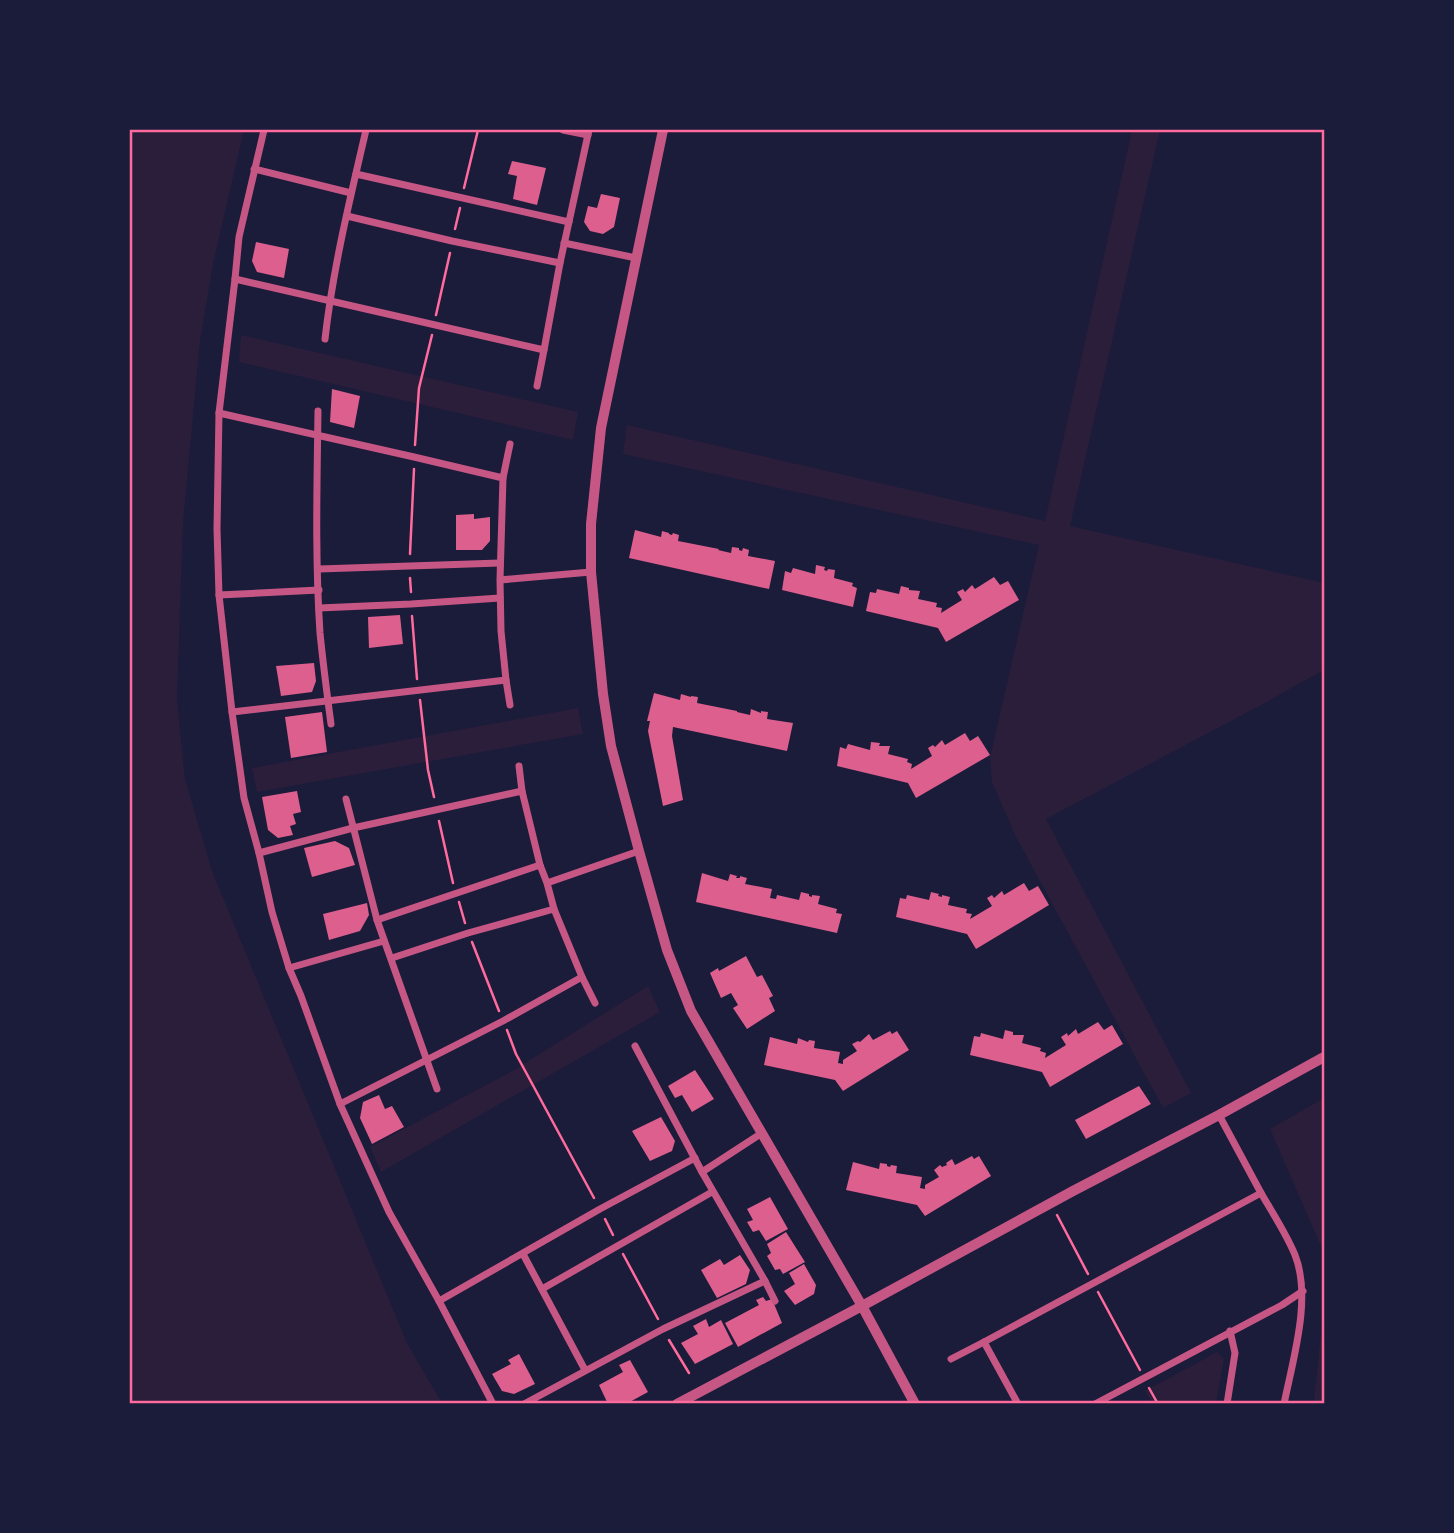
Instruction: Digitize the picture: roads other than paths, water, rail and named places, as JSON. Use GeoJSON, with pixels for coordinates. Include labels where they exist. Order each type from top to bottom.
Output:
{"type":"FeatureCollection","features":[{"type":"Feature","properties":{"kind":"street"},"geometry":{"type":"LineString","coordinates":[[264,130],[239,237],[219,413],[219,594],[243,798],[289,968],[340,1104],[389,1212],[493,1404]]}},
{"type":"Feature","properties":{"kind":"street"},"geometry":{"type":"LineString","coordinates":[[324,339],[329,301],[366,130]]}},
{"type":"Feature","properties":{"kind":"street"},"geometry":{"type":"LineString","coordinates":[[537,386],[588,132],[563,130]]}},
{"type":"Feature","properties":{"kind":"street"},"geometry":{"type":"LineString","coordinates":[[663,130],[601,428],[591,524],[592,572],[609,733],[667,950],[691,1011],[862,1306],[915,1404]]}},
{"type":"Feature","properties":{"kind":"street"},"geometry":{"type":"LineString","coordinates":[[254,169],[351,192]]}},
{"type":"Feature","properties":{"kind":"street"},"geometry":{"type":"LineString","coordinates":[[356,174],[569,222]]}},
{"type":"Feature","properties":{"kind":"street"},"geometry":{"type":"LineString","coordinates":[[347,216],[560,263]]}},
{"type":"Feature","properties":{"kind":"street"},"geometry":{"type":"LineString","coordinates":[[564,243],[636,258]]}},
{"type":"Feature","properties":{"kind":"street"},"geometry":{"type":"LineString","coordinates":[[234,279],[544,350]]}},
{"type":"Feature","properties":{"kind":"street"},"geometry":{"type":"LineString","coordinates":[[318,411],[316,513],[319,608],[331,724]]}},
{"type":"Feature","properties":{"kind":"street"},"geometry":{"type":"LineString","coordinates":[[219,413],[503,478]]}},
{"type":"Feature","properties":{"kind":"street"},"geometry":{"type":"LineString","coordinates":[[510,444],[503,478],[500,563],[501,631],[510,705]]}},
{"type":"Feature","properties":{"kind":"street"},"geometry":{"type":"LineString","coordinates":[[319,569],[500,563]]}},
{"type":"Feature","properties":{"kind":"street"},"geometry":{"type":"LineString","coordinates":[[500,580],[592,572]]}},
{"type":"Feature","properties":{"kind":"street"},"geometry":{"type":"LineString","coordinates":[[219,594],[319,590]]}},
{"type":"Feature","properties":{"kind":"street"},"geometry":{"type":"LineString","coordinates":[[319,608],[500,598]]}},
{"type":"Feature","properties":{"kind":"street"},"geometry":{"type":"LineString","coordinates":[[232,712],[506,680]]}},
{"type":"Feature","properties":{"kind":"street"},"geometry":{"type":"LineString","coordinates":[[519,766],[522,791],[540,865],[554,909],[595,1003]]}},
{"type":"Feature","properties":{"kind":"street"},"geometry":{"type":"LineString","coordinates":[[259,853],[353,828],[522,791]]}},
{"type":"Feature","properties":{"kind":"street"},"geometry":{"type":"LineString","coordinates":[[346,799],[377,920],[437,1089]]}},
{"type":"Feature","properties":{"kind":"street"},"geometry":{"type":"LineString","coordinates":[[547,883],[639,851]]}},
{"type":"Feature","properties":{"kind":"street"},"geometry":{"type":"LineString","coordinates":[[377,920],[540,865]]}},
{"type":"Feature","properties":{"kind":"street"},"geometry":{"type":"LineString","coordinates":[[392,958],[554,909]]}},
{"type":"Feature","properties":{"kind":"street"},"geometry":{"type":"LineString","coordinates":[[289,968],[384,941]]}},
{"type":"Feature","properties":{"kind":"street"},"geometry":{"type":"LineString","coordinates":[[340,1104],[503,1021],[582,977]]}},
{"type":"Feature","properties":{"kind":"street"},"geometry":{"type":"LineString","coordinates":[[635,1046],[712,1192],[775,1300]]}},
{"type":"Feature","properties":{"kind":"street"},"geometry":{"type":"LineString","coordinates":[[677,1404],[1325,1057]]}},
{"type":"Feature","properties":{"kind":"street"},"geometry":{"type":"LineString","coordinates":[[1219,1115],[1295,1254],[1303,1291],[1300,1322],[1284,1404]]}},
{"type":"Feature","properties":{"kind":"street"},"geometry":{"type":"LineString","coordinates":[[702,1172],[762,1133]]}},
{"type":"Feature","properties":{"kind":"street"},"geometry":{"type":"LineString","coordinates":[[439,1301],[695,1158]]}},
{"type":"Feature","properties":{"kind":"street"},"geometry":{"type":"LineString","coordinates":[[542,1289],[712,1192]]}},
{"type":"Feature","properties":{"kind":"street"},"geometry":{"type":"LineString","coordinates":[[951,1359],[1261,1193]]}},
{"type":"Feature","properties":{"kind":"street"},"geometry":{"type":"LineString","coordinates":[[523,1254],[585,1370]]}},
{"type":"Feature","properties":{"kind":"street"},"geometry":{"type":"LineString","coordinates":[[524,1404],[663,1329],[765,1281]]}},
{"type":"Feature","properties":{"kind":"street"},"geometry":{"type":"LineString","coordinates":[[1095,1404],[1282,1305],[1303,1291]]}},
{"type":"Feature","properties":{"kind":"street"},"geometry":{"type":"LineString","coordinates":[[1227,1404],[1236,1353],[1230,1331]]}},
{"type":"Feature","properties":{"kind":"street"},"geometry":{"type":"LineString","coordinates":[[984,1342],[1018,1404]]}}]}
